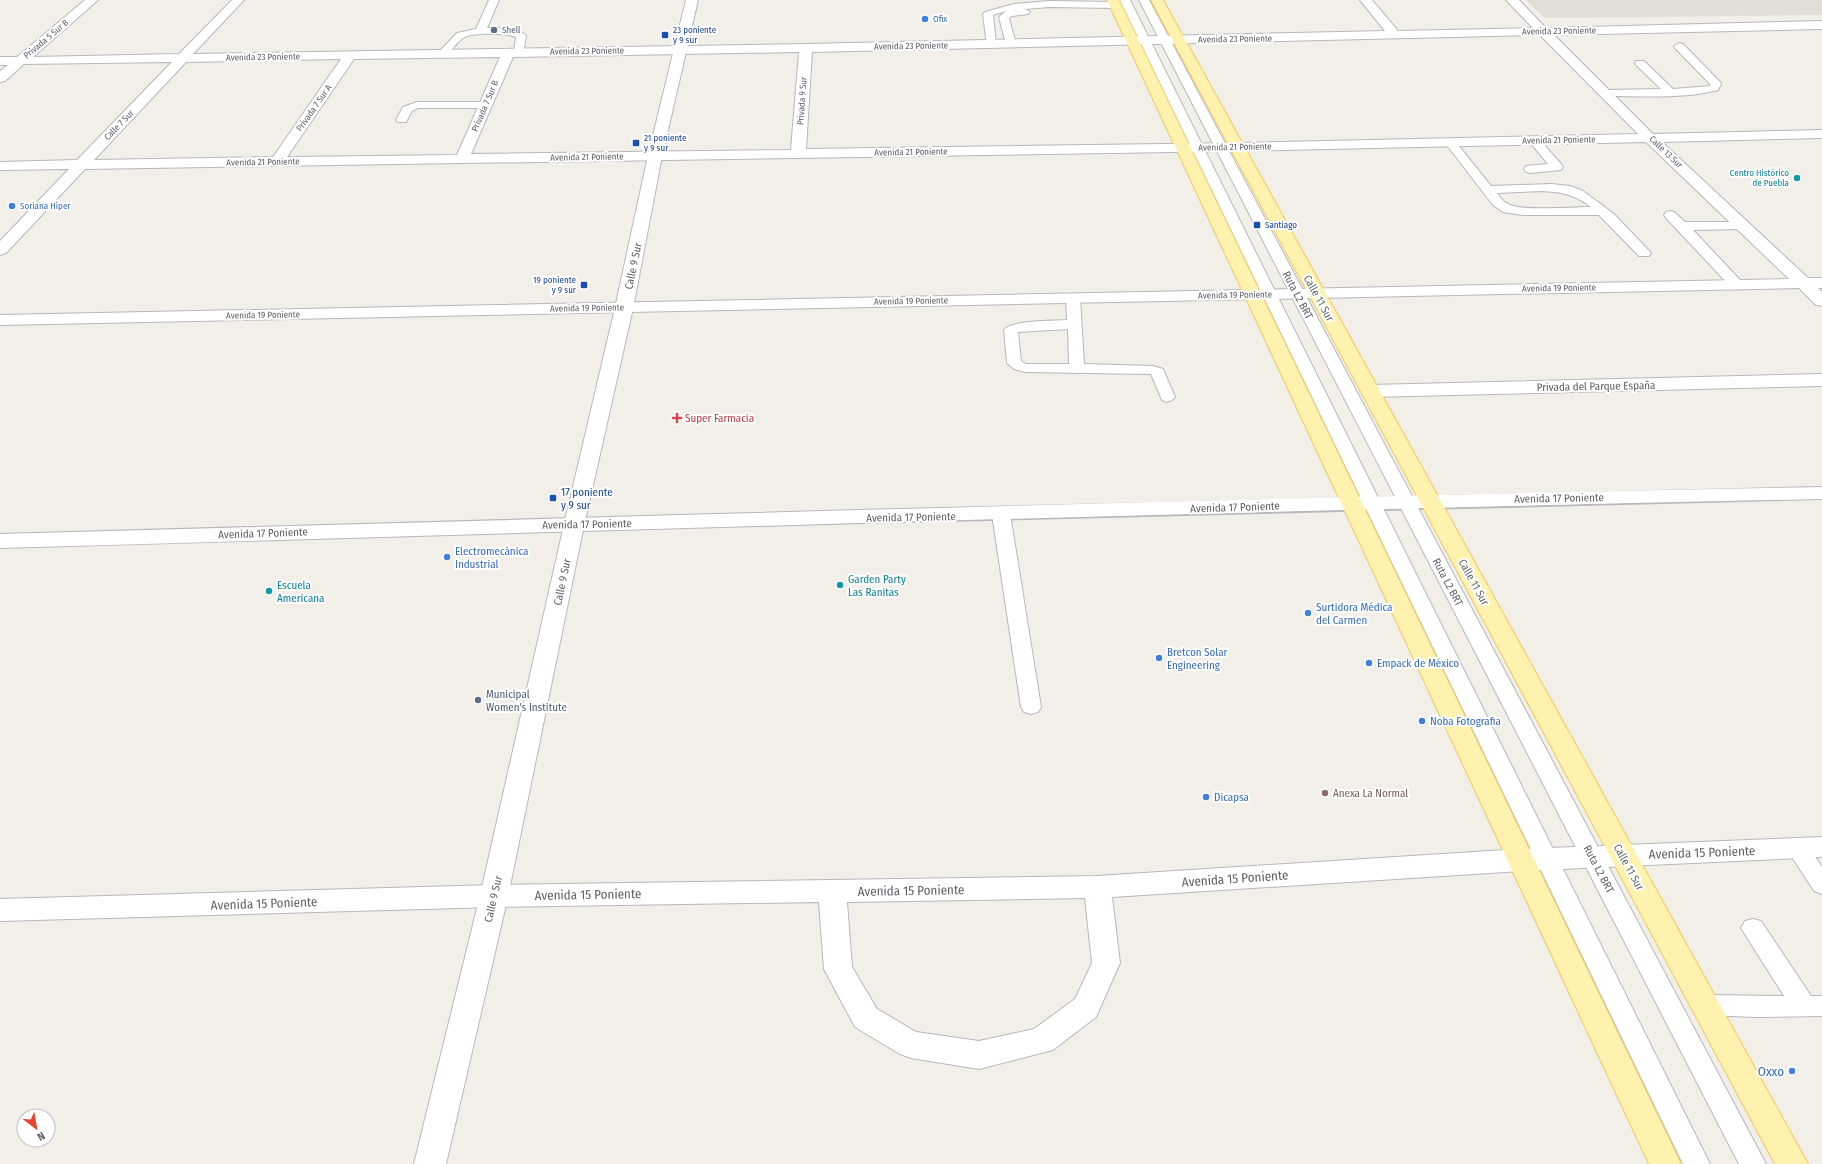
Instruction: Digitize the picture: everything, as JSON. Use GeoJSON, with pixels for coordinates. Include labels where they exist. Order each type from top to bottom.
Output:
{"type":"FeatureCollection","features":[{"type":"Feature","properties":{"kind":"main road"},"geometry":{"type":"LineString","coordinates":[[1157,0],[1172,41]]}},
{"type":"Feature","properties":{"kind":"main road","name":"Calle 11 Sur"},"geometry":{"type":"LineString","coordinates":[[1229,148],[1317,293],[1792,1164]]}},
{"type":"Feature","properties":{"kind":"main road"},"geometry":{"type":"LineString","coordinates":[[1262,294],[1534,859],[1665,1164]]}},
{"type":"Feature","properties":{"kind":"street","name":"Privada 5 Sur B"},"geometry":{"type":"LineString","coordinates":[[0,78],[92,0]]}},
{"type":"Feature","properties":{"kind":"street","name":"Calle 7 Sur"},"geometry":{"type":"LineString","coordinates":[[0,250],[238,0]]}},
{"type":"Feature","properties":{"kind":"street","name":"Calle 9 Sur"},"geometry":{"type":"LineString","coordinates":[[430,1164],[494,896],[574,525],[692,0]]}},
{"type":"Feature","properties":{"kind":"street"},"geometry":{"type":"LineString","coordinates":[[1366,0],[1395,35]]}},
{"type":"Feature","properties":{"kind":"street","name":"Calle 13 Sur"},"geometry":{"type":"LineString","coordinates":[[1512,0],[1607,93],[1650,138],[1822,301]]}},
{"type":"Feature","properties":{"kind":"street","name":"Avenida 23 Poniente"},"geometry":{"type":"LineString","coordinates":[[0,61],[1172,41],[1822,25]]}},
{"type":"Feature","properties":{"kind":"street","name":"Privada 9 Sur"},"geometry":{"type":"LineString","coordinates":[[798,154],[806,48]]}},
{"type":"Feature","properties":{"kind":"street","name":"Privada 7 Sur B"},"geometry":{"type":"LineString","coordinates":[[462,159],[486,105],[514,53]]}},
{"type":"Feature","properties":{"kind":"street","name":"Privada 7 Sur A"},"geometry":{"type":"LineString","coordinates":[[277,162],[350,55]]}},
{"type":"Feature","properties":{"kind":"street","name":"Avenida 21 Poniente"},"geometry":{"type":"LineString","coordinates":[[0,166],[1229,148],[1822,134]]}},
{"type":"Feature","properties":{"kind":"street","name":"Avenida 19 Poniente"},"geometry":{"type":"LineString","coordinates":[[0,320],[1822,283]]}},
{"type":"Feature","properties":{"kind":"street","name":"Privada del Parque España"},"geometry":{"type":"LineString","coordinates":[[1370,391],[1822,380]]}},
{"type":"Feature","properties":{"kind":"street","name":"Avenida 17 Poniente"},"geometry":{"type":"LineString","coordinates":[[0,541],[1001,514],[1362,502],[1822,493]]}},
{"type":"Feature","properties":{"kind":"street","name":"Avenida 15 Poniente"},"geometry":{"type":"LineString","coordinates":[[0,910],[494,896],[1097,887],[1534,859],[1809,847]]}},
{"type":"Feature","properties":{"kind":"street"},"geometry":{"type":"LineString","coordinates":[[832,891],[838,970],[866,1018],[911,1046],[979,1054],[1042,1041],[1086,1008],[1106,963],[1097,887]]}},
{"type":"Feature","properties":{"kind":"lane"},"geometry":{"type":"LineString","coordinates":[[480,32],[494,0]]}},
{"type":"Feature","properties":{"kind":"lane","name":"Ruta L2 BRT"},"geometry":{"type":"LineString","coordinates":[[1144,0],[1172,41],[1229,148],[1298,293],[1753,1164]]}},
{"type":"Feature","properties":{"kind":"lane"},"geometry":{"type":"LineString","coordinates":[[991,44],[988,14],[1005,8],[1118,4],[1139,41],[1262,294]]}},
{"type":"Feature","properties":{"kind":"lane"},"geometry":{"type":"LineString","coordinates":[[1011,44],[1004,18],[1010,14],[1037,6]]}},
{"type":"Feature","properties":{"kind":"lane"},"geometry":{"type":"LineString","coordinates":[[443,54],[462,35],[480,32],[509,32],[519,34],[520,36],[514,53]]}},
{"type":"Feature","properties":{"kind":"lane"},"geometry":{"type":"LineString","coordinates":[[1607,93],[1670,92],[1707,90],[1714,88],[1716,84],[1679,46]]}},
{"type":"Feature","properties":{"kind":"lane"},"geometry":{"type":"LineString","coordinates":[[1640,63],[1670,92]]}},
{"type":"Feature","properties":{"kind":"lane"},"geometry":{"type":"LineString","coordinates":[[402,120],[407,110],[417,105],[486,105]]}},
{"type":"Feature","properties":{"kind":"lane"},"geometry":{"type":"LineString","coordinates":[[1530,168],[1557,167],[1534,140]]}},
{"type":"Feature","properties":{"kind":"lane"},"geometry":{"type":"LineString","coordinates":[[1450,142],[1497,202],[1507,209],[1523,211],[1601,211]]}},
{"type":"Feature","properties":{"kind":"lane"},"geometry":{"type":"LineString","coordinates":[[1488,190],[1556,188],[1571,190],[1581,195],[1601,211],[1644,253]]}},
{"type":"Feature","properties":{"kind":"lane"},"geometry":{"type":"LineString","coordinates":[[1670,215],[1736,284]]}},
{"type":"Feature","properties":{"kind":"lane"},"geometry":{"type":"LineString","coordinates":[[1682,226],[1743,225]]}},
{"type":"Feature","properties":{"kind":"lane"},"geometry":{"type":"LineString","coordinates":[[1073,298],[1077,369]]}},
{"type":"Feature","properties":{"kind":"lane"},"geometry":{"type":"LineString","coordinates":[[1075,324],[1020,326],[1012,330],[1014,363],[1019,366],[1077,369],[1153,370],[1158,372],[1167,397]]}},
{"type":"Feature","properties":{"kind":"lane"},"geometry":{"type":"LineString","coordinates":[[1001,514],[1030,707]]}},
{"type":"Feature","properties":{"kind":"lane"},"geometry":{"type":"LineString","coordinates":[[1809,847],[1822,884]]}},
{"type":"Feature","properties":{"kind":"lane"},"geometry":{"type":"LineString","coordinates":[[1534,859],[1697,1164]]}},
{"type":"Feature","properties":{"kind":"lane"},"geometry":{"type":"LineString","coordinates":[[1753,928],[1813,1006]]}},
{"type":"Feature","properties":{"kind":"lane"},"geometry":{"type":"LineString","coordinates":[[1706,1005],[1755,1007],[1813,1006]]}},
{"type":"Feature","properties":{"kind":"shaded area"},"geometry":{"type":"Polygon","coordinates":[[[1526,0],[1822,0],[1822,15],[1545,18],[1526,0]]]}},
{"type":"Feature","properties":{"kind":"place","name":"Ofix"},"geometry":{"type":"Point","coordinates":[925,19]}},
{"type":"Feature","properties":{"kind":"place","name":"Shell"},"geometry":{"type":"Point","coordinates":[494,30]}},
{"type":"Feature","properties":{"kind":"place","name":"23 poniente y 9 sur"},"geometry":{"type":"Point","coordinates":[665,35]}},
{"type":"Feature","properties":{"kind":"place","name":"21 poniente y 9 sur"},"geometry":{"type":"Point","coordinates":[636,143]}},
{"type":"Feature","properties":{"kind":"place","name":"Centro Histórico de Puebla"},"geometry":{"type":"Point","coordinates":[1797,178]}},
{"type":"Feature","properties":{"kind":"place","name":"Soriana Híper"},"geometry":{"type":"Point","coordinates":[12,206]}},
{"type":"Feature","properties":{"kind":"place","name":"Santiago"},"geometry":{"type":"Point","coordinates":[1257,225]}},
{"type":"Feature","properties":{"kind":"place","name":"19 poniente y 9 sur"},"geometry":{"type":"Point","coordinates":[584,285]}},
{"type":"Feature","properties":{"kind":"place","name":"Super Farmacia"},"geometry":{"type":"Point","coordinates":[677,418]}},
{"type":"Feature","properties":{"kind":"place","name":"17 poniente y 9 sur"},"geometry":{"type":"Point","coordinates":[553,498]}},
{"type":"Feature","properties":{"kind":"place","name":"Electromecánica Industrial"},"geometry":{"type":"Point","coordinates":[447,557]}},
{"type":"Feature","properties":{"kind":"place","name":"Garden Party Las Ranitas"},"geometry":{"type":"Point","coordinates":[840,585]}},
{"type":"Feature","properties":{"kind":"place","name":"Escuela Americana"},"geometry":{"type":"Point","coordinates":[269,591]}},
{"type":"Feature","properties":{"kind":"place","name":"Surtidora Médica del Carmen"},"geometry":{"type":"Point","coordinates":[1308,613]}},
{"type":"Feature","properties":{"kind":"place","name":"Bretcon Solar Engineering"},"geometry":{"type":"Point","coordinates":[1159,658]}},
{"type":"Feature","properties":{"kind":"place","name":"Empack de México"},"geometry":{"type":"Point","coordinates":[1369,663]}},
{"type":"Feature","properties":{"kind":"place","name":"Municipal Women's Institute"},"geometry":{"type":"Point","coordinates":[478,700]}},
{"type":"Feature","properties":{"kind":"place","name":"Noba Fotografia"},"geometry":{"type":"Point","coordinates":[1422,721]}},
{"type":"Feature","properties":{"kind":"place","name":"Anexa La Normal"},"geometry":{"type":"Point","coordinates":[1325,793]}},
{"type":"Feature","properties":{"kind":"place","name":"Dicapsa"},"geometry":{"type":"Point","coordinates":[1206,797]}},
{"type":"Feature","properties":{"kind":"place","name":"Oxxo"},"geometry":{"type":"Point","coordinates":[1792,1071]}}]}
